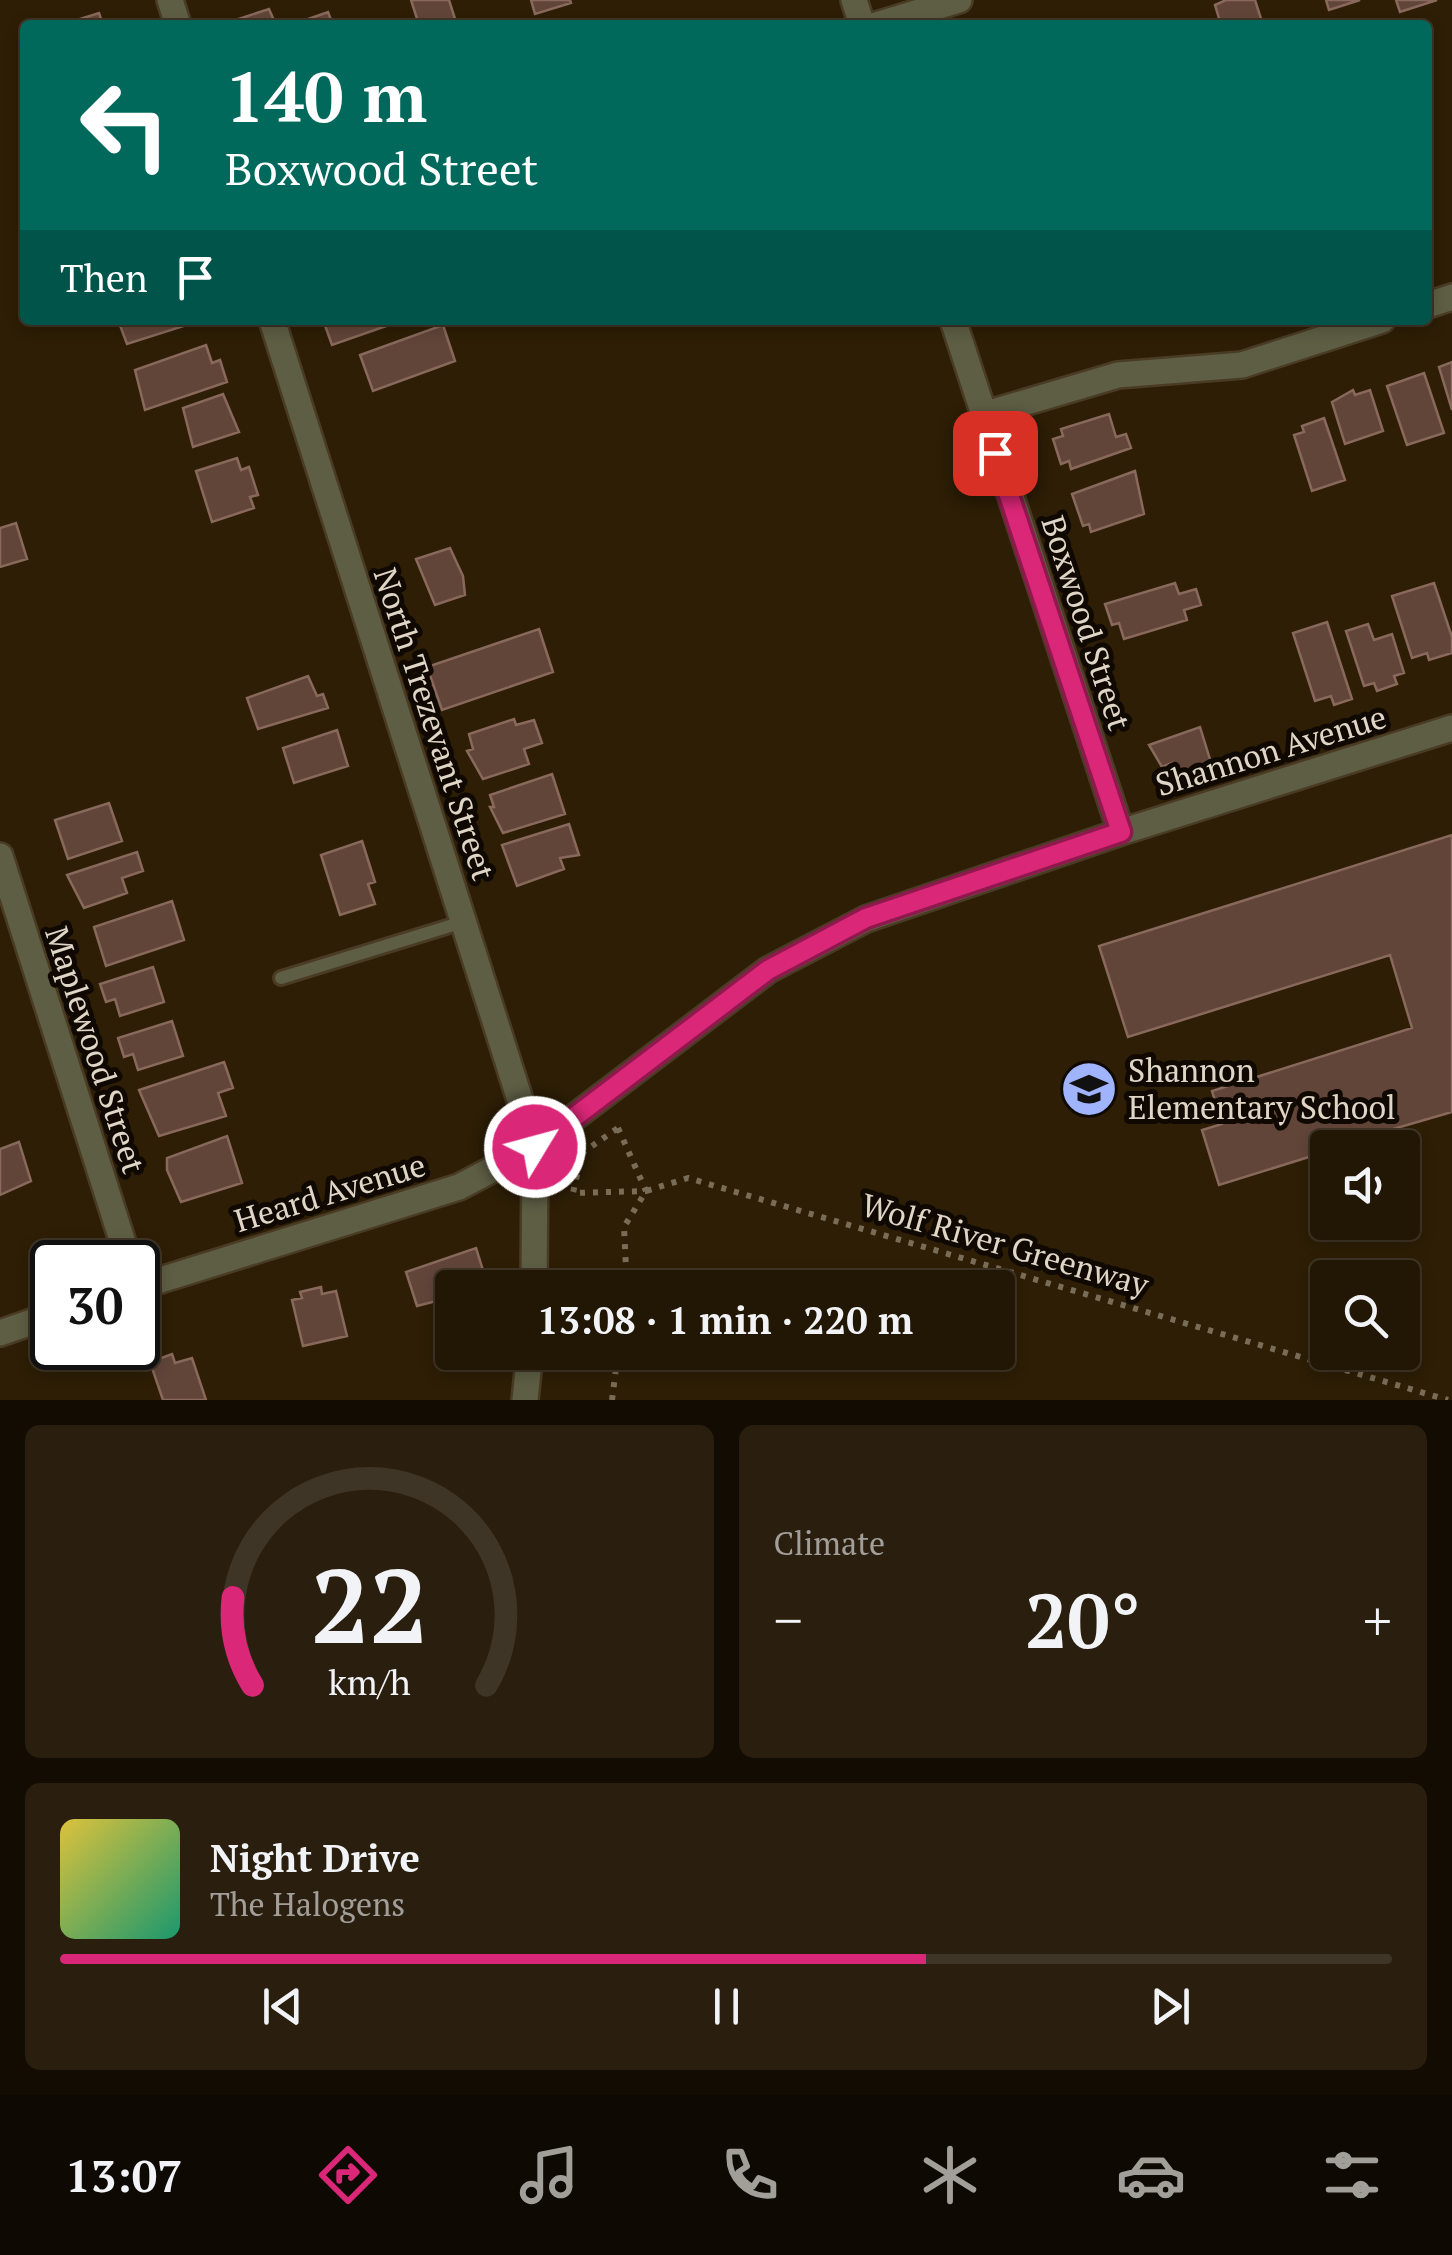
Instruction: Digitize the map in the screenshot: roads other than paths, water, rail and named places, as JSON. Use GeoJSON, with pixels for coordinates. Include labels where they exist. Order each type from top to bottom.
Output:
{"type":"FeatureCollection","features":[{"type":"Feature","properties":{"kind":"street"},"geometry":{"type":"LineString","coordinates":[[893,20],[959,0]]}},
{"type":"Feature","properties":{"kind":"street","name":"North Trezevant Street"},"geometry":{"type":"LineString","coordinates":[[274,325],[535,1147],[534,1270]]}},
{"type":"Feature","properties":{"kind":"street","name":"Boxwood Street"},"geometry":{"type":"LineString","coordinates":[[955,325],[1121,832]]}},
{"type":"Feature","properties":{"kind":"street"},"geometry":{"type":"LineString","coordinates":[[983,416],[1118,375],[1242,365],[1366,325]]}},
{"type":"Feature","properties":{"kind":"street","name":"Shannon Avenue"},"geometry":{"type":"LineString","coordinates":[[535,1147],[768,970],[866,918],[1121,832],[1452,728]]}},
{"type":"Feature","properties":{"kind":"street","name":"Maplewood Street"},"geometry":{"type":"LineString","coordinates":[[0,856],[121,1240]]}},
{"type":"Feature","properties":{"kind":"street","name":"Heard Avenue"},"geometry":{"type":"LineString","coordinates":[[160,1280],[459,1187],[535,1147]]}},
{"type":"Feature","properties":{"kind":"street"},"geometry":{"type":"LineString","coordinates":[[0,1333],[30,1323]]}},
{"type":"Feature","properties":{"kind":"street"},"geometry":{"type":"LineString","coordinates":[[526,1400],[528,1370]]}},
{"type":"Feature","properties":{"kind":"lane"},"geometry":{"type":"LineString","coordinates":[[281,978],[463,922]]}},
{"type":"Feature","properties":{"kind":"place","name":"Shannon Elementary School"},"geometry":{"type":"Point","coordinates":[1089,1089]}}]}
